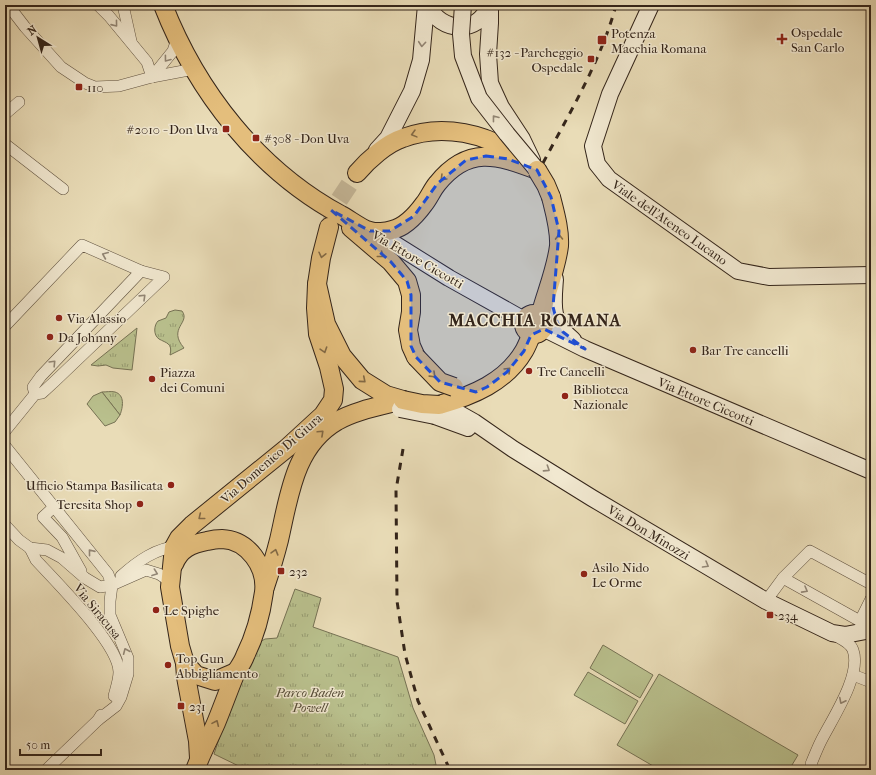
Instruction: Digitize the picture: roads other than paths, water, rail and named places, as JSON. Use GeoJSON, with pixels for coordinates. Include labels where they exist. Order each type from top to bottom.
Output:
{"type":"FeatureCollection","features":[{"type":"Feature","properties":{"kind":"main road"},"geometry":{"type":"LineString","coordinates":[[163,5],[177,39],[194,70],[247,142],[265,160],[312,198],[330,218],[391,262],[407,281],[411,312],[408,330],[411,346],[416,357],[440,382],[476,392]]}},
{"type":"Feature","properties":{"kind":"main road"},"geometry":{"type":"LineString","coordinates":[[427,5],[439,20],[446,24],[459,27],[466,26],[480,19],[489,5]]}},
{"type":"Feature","properties":{"kind":"main road"},"geometry":{"type":"LineString","coordinates":[[362,166],[388,138],[412,91],[421,60],[427,5]]}},
{"type":"Feature","properties":{"kind":"main road"},"geometry":{"type":"LineString","coordinates":[[464,5],[461,34],[464,56],[479,98],[537,170]]}},
{"type":"Feature","properties":{"kind":"main road"},"geometry":{"type":"LineString","coordinates":[[197,764],[236,672],[245,656],[261,613],[264,590],[278,541],[291,485],[301,459],[313,441],[323,431],[336,422],[357,412],[377,407],[401,404],[422,404],[437,411],[457,400],[487,387],[507,372],[524,351],[535,324],[555,264],[559,246],[559,231],[552,197],[522,139],[501,107],[490,83],[488,54],[490,22],[489,5]]}},
{"type":"Feature","properties":{"kind":"main road","name":"Viale dell'Ateneo Lucano"},"geometry":{"type":"LineString","coordinates":[[651,5],[610,94],[593,146],[597,164],[609,179],[738,271],[769,277],[871,275]]}},
{"type":"Feature","properties":{"kind":"main road"},"geometry":{"type":"LineString","coordinates":[[362,166],[402,138],[419,133],[452,131],[473,135],[490,141],[512,152],[537,170]]}},
{"type":"Feature","properties":{"kind":"main road"},"geometry":{"type":"LineString","coordinates":[[370,231],[390,231],[407,222],[421,208],[444,176],[458,164],[475,157],[486,156],[508,159],[537,170]]}},
{"type":"Feature","properties":{"kind":"main road","name":"Via Ettore Ciccotti"},"geometry":{"type":"LineString","coordinates":[[330,218],[370,231],[385,238],[449,278],[585,349],[871,471]]}},
{"type":"Feature","properties":{"kind":"main road","name":"Via Domenico Di Giura"},"geometry":{"type":"LineString","coordinates":[[182,546],[178,538],[287,448],[323,415],[333,400],[334,389],[329,367],[318,334],[316,308],[317,284],[321,258],[330,218]]}},
{"type":"Feature","properties":{"kind":"main road"},"geometry":{"type":"LineString","coordinates":[[555,264],[553,307],[557,322],[564,332],[585,349]]}},
{"type":"Feature","properties":{"kind":"main road"},"geometry":{"type":"LineString","coordinates":[[317,284],[326,324],[342,356],[362,380],[401,404]]}},
{"type":"Feature","properties":{"kind":"main road","name":"Via Don Minozzi"},"geometry":{"type":"LineString","coordinates":[[437,411],[458,413],[592,498],[766,601],[788,610],[832,633]]}},
{"type":"Feature","properties":{"kind":"main road"},"geometry":{"type":"LineString","coordinates":[[197,764],[198,741],[186,677],[185,663],[180,646],[171,598],[171,575],[182,546],[222,539],[240,545],[253,554],[259,563],[263,575],[264,590]]}},
{"type":"Feature","properties":{"kind":"main road"},"geometry":{"type":"LineString","coordinates":[[832,633],[844,635],[867,627]]}},
{"type":"Feature","properties":{"kind":"main road"},"geometry":{"type":"LineString","coordinates":[[185,663],[196,675],[215,681],[236,672]]}},
{"type":"Feature","properties":{"kind":"street"},"geometry":{"type":"LineString","coordinates":[[8,5],[24,27],[48,55],[61,67],[85,83],[95,87],[119,86],[152,76],[194,70]]}},
{"type":"Feature","properties":{"kind":"street"},"geometry":{"type":"LineString","coordinates":[[98,5],[147,62],[152,76]]}},
{"type":"Feature","properties":{"kind":"street"},"geometry":{"type":"LineString","coordinates":[[123,5],[132,44]]}},
{"type":"Feature","properties":{"kind":"street"},"geometry":{"type":"LineString","coordinates":[[152,76],[173,51],[177,39]]}},
{"type":"Feature","properties":{"kind":"street"},"geometry":{"type":"LineString","coordinates":[[5,114],[19,102]]}},
{"type":"Feature","properties":{"kind":"street"},"geometry":{"type":"LineString","coordinates":[[5,144],[63,189]]}},
{"type":"Feature","properties":{"kind":"street"},"geometry":{"type":"LineString","coordinates":[[5,326],[82,245],[141,271],[164,277],[42,393],[35,394],[5,431]]}},
{"type":"Feature","properties":{"kind":"street"},"geometry":{"type":"LineString","coordinates":[[35,394],[33,386],[41,376],[141,271]]}},
{"type":"Feature","properties":{"kind":"street"},"geometry":{"type":"LineString","coordinates":[[5,446],[108,574],[112,585]]}},
{"type":"Feature","properties":{"kind":"street"},"geometry":{"type":"LineString","coordinates":[[54,507],[43,517],[62,537],[85,578]]}},
{"type":"Feature","properties":{"kind":"street"},"geometry":{"type":"LineString","coordinates":[[5,525],[19,540],[30,548],[47,550],[62,558],[85,578],[100,587],[112,585],[146,570],[159,574],[171,575]]}},
{"type":"Feature","properties":{"kind":"street"},"geometry":{"type":"LineString","coordinates":[[112,585],[142,560],[159,550],[182,546]]}},
{"type":"Feature","properties":{"kind":"street","name":"Via Siracusa"},"geometry":{"type":"LineString","coordinates":[[30,548],[36,560],[100,632],[117,660],[119,672],[118,684],[114,696],[98,720]]}},
{"type":"Feature","properties":{"kind":"street"},"geometry":{"type":"LineString","coordinates":[[766,601],[783,578],[810,551],[871,584]]}},
{"type":"Feature","properties":{"kind":"street"},"geometry":{"type":"LineString","coordinates":[[783,578],[867,627],[871,599]]}},
{"type":"Feature","properties":{"kind":"street","name":"Via Siracusa"},"geometry":{"type":"LineString","coordinates":[[46,770],[98,720],[116,706],[121,697],[128,674],[128,658],[110,615],[112,585]]}},
{"type":"Feature","properties":{"kind":"street"},"geometry":{"type":"LineString","coordinates":[[813,770],[811,764],[820,742],[847,692],[853,675],[855,660],[854,651],[846,641],[832,633]]}},
{"type":"Feature","properties":{"kind":"street"},"geometry":{"type":"LineString","coordinates":[[853,675],[871,682]]}},
{"type":"Feature","properties":{"kind":"tunnel"},"geometry":{"type":"LineString","coordinates":[[330,225],[339,200],[357,173]]}},
{"type":"Feature","properties":{"kind":"railway"},"geometry":{"type":"LineString","coordinates":[[543,163],[584,86],[610,26],[616,5]]}},
{"type":"Feature","properties":{"kind":"railway"},"geometry":{"type":"LineString","coordinates":[[403,449],[396,490],[397,601],[405,654],[418,701],[450,770]]}},
{"type":"Feature","properties":{"kind":"place","name":"Ospedale San Carlo"},"geometry":{"type":"Point","coordinates":[782,39]}},
{"type":"Feature","properties":{"kind":"place","name":"Potenza Macchia Romana"},"geometry":{"type":"Point","coordinates":[602,40]}},
{"type":"Feature","properties":{"kind":"place","name":"#132 - Parcheggio Ospedale"},"geometry":{"type":"Point","coordinates":[591,59]}},
{"type":"Feature","properties":{"kind":"place","name":"110"},"geometry":{"type":"Point","coordinates":[79,87]}},
{"type":"Feature","properties":{"kind":"place","name":"#2010 - Don Uva"},"geometry":{"type":"Point","coordinates":[226,129]}},
{"type":"Feature","properties":{"kind":"place","name":"#308 - Don Uva"},"geometry":{"type":"Point","coordinates":[256,138]}},
{"type":"Feature","properties":{"kind":"place","name":"Via Alassio"},"geometry":{"type":"Point","coordinates":[59,318]}},
{"type":"Feature","properties":{"kind":"place","name":"Da Johnny"},"geometry":{"type":"Point","coordinates":[50,337]}},
{"type":"Feature","properties":{"kind":"place","name":"Bar Tre cancelli"},"geometry":{"type":"Point","coordinates":[693,350]}},
{"type":"Feature","properties":{"kind":"place","name":"Tre Cancelli"},"geometry":{"type":"Point","coordinates":[529,371]}},
{"type":"Feature","properties":{"kind":"place","name":"Piazza dei Comuni"},"geometry":{"type":"Point","coordinates":[152,379]}},
{"type":"Feature","properties":{"kind":"place","name":"Biblioteca Nazionale"},"geometry":{"type":"Point","coordinates":[565,396]}},
{"type":"Feature","properties":{"kind":"place","name":"Ufficio Stampa Basilicata"},"geometry":{"type":"Point","coordinates":[171,485]}},
{"type":"Feature","properties":{"kind":"place","name":"Teresita Shop"},"geometry":{"type":"Point","coordinates":[140,504]}},
{"type":"Feature","properties":{"kind":"place","name":"232"},"geometry":{"type":"Point","coordinates":[281,571]}},
{"type":"Feature","properties":{"kind":"place","name":"Asilo Nido Le Orme"},"geometry":{"type":"Point","coordinates":[584,574]}},
{"type":"Feature","properties":{"kind":"place","name":"Le Spighe"},"geometry":{"type":"Point","coordinates":[156,610]}},
{"type":"Feature","properties":{"kind":"place","name":"234"},"geometry":{"type":"Point","coordinates":[770,615]}},
{"type":"Feature","properties":{"kind":"place","name":"Top Gun Abbigliamento"},"geometry":{"type":"Point","coordinates":[168,665]}},
{"type":"Feature","properties":{"kind":"place","name":"231"},"geometry":{"type":"Point","coordinates":[181,706]}},
{"type":"Feature","properties":{"kind":"district","name":"MACCHIA ROMANA"},"geometry":{"type":"Point","coordinates":[535,320]}},
{"type":"Feature","properties":{"kind":"park label","name":"Parco Baden Powell"},"geometry":{"type":"Point","coordinates":[310,700]}}]}
